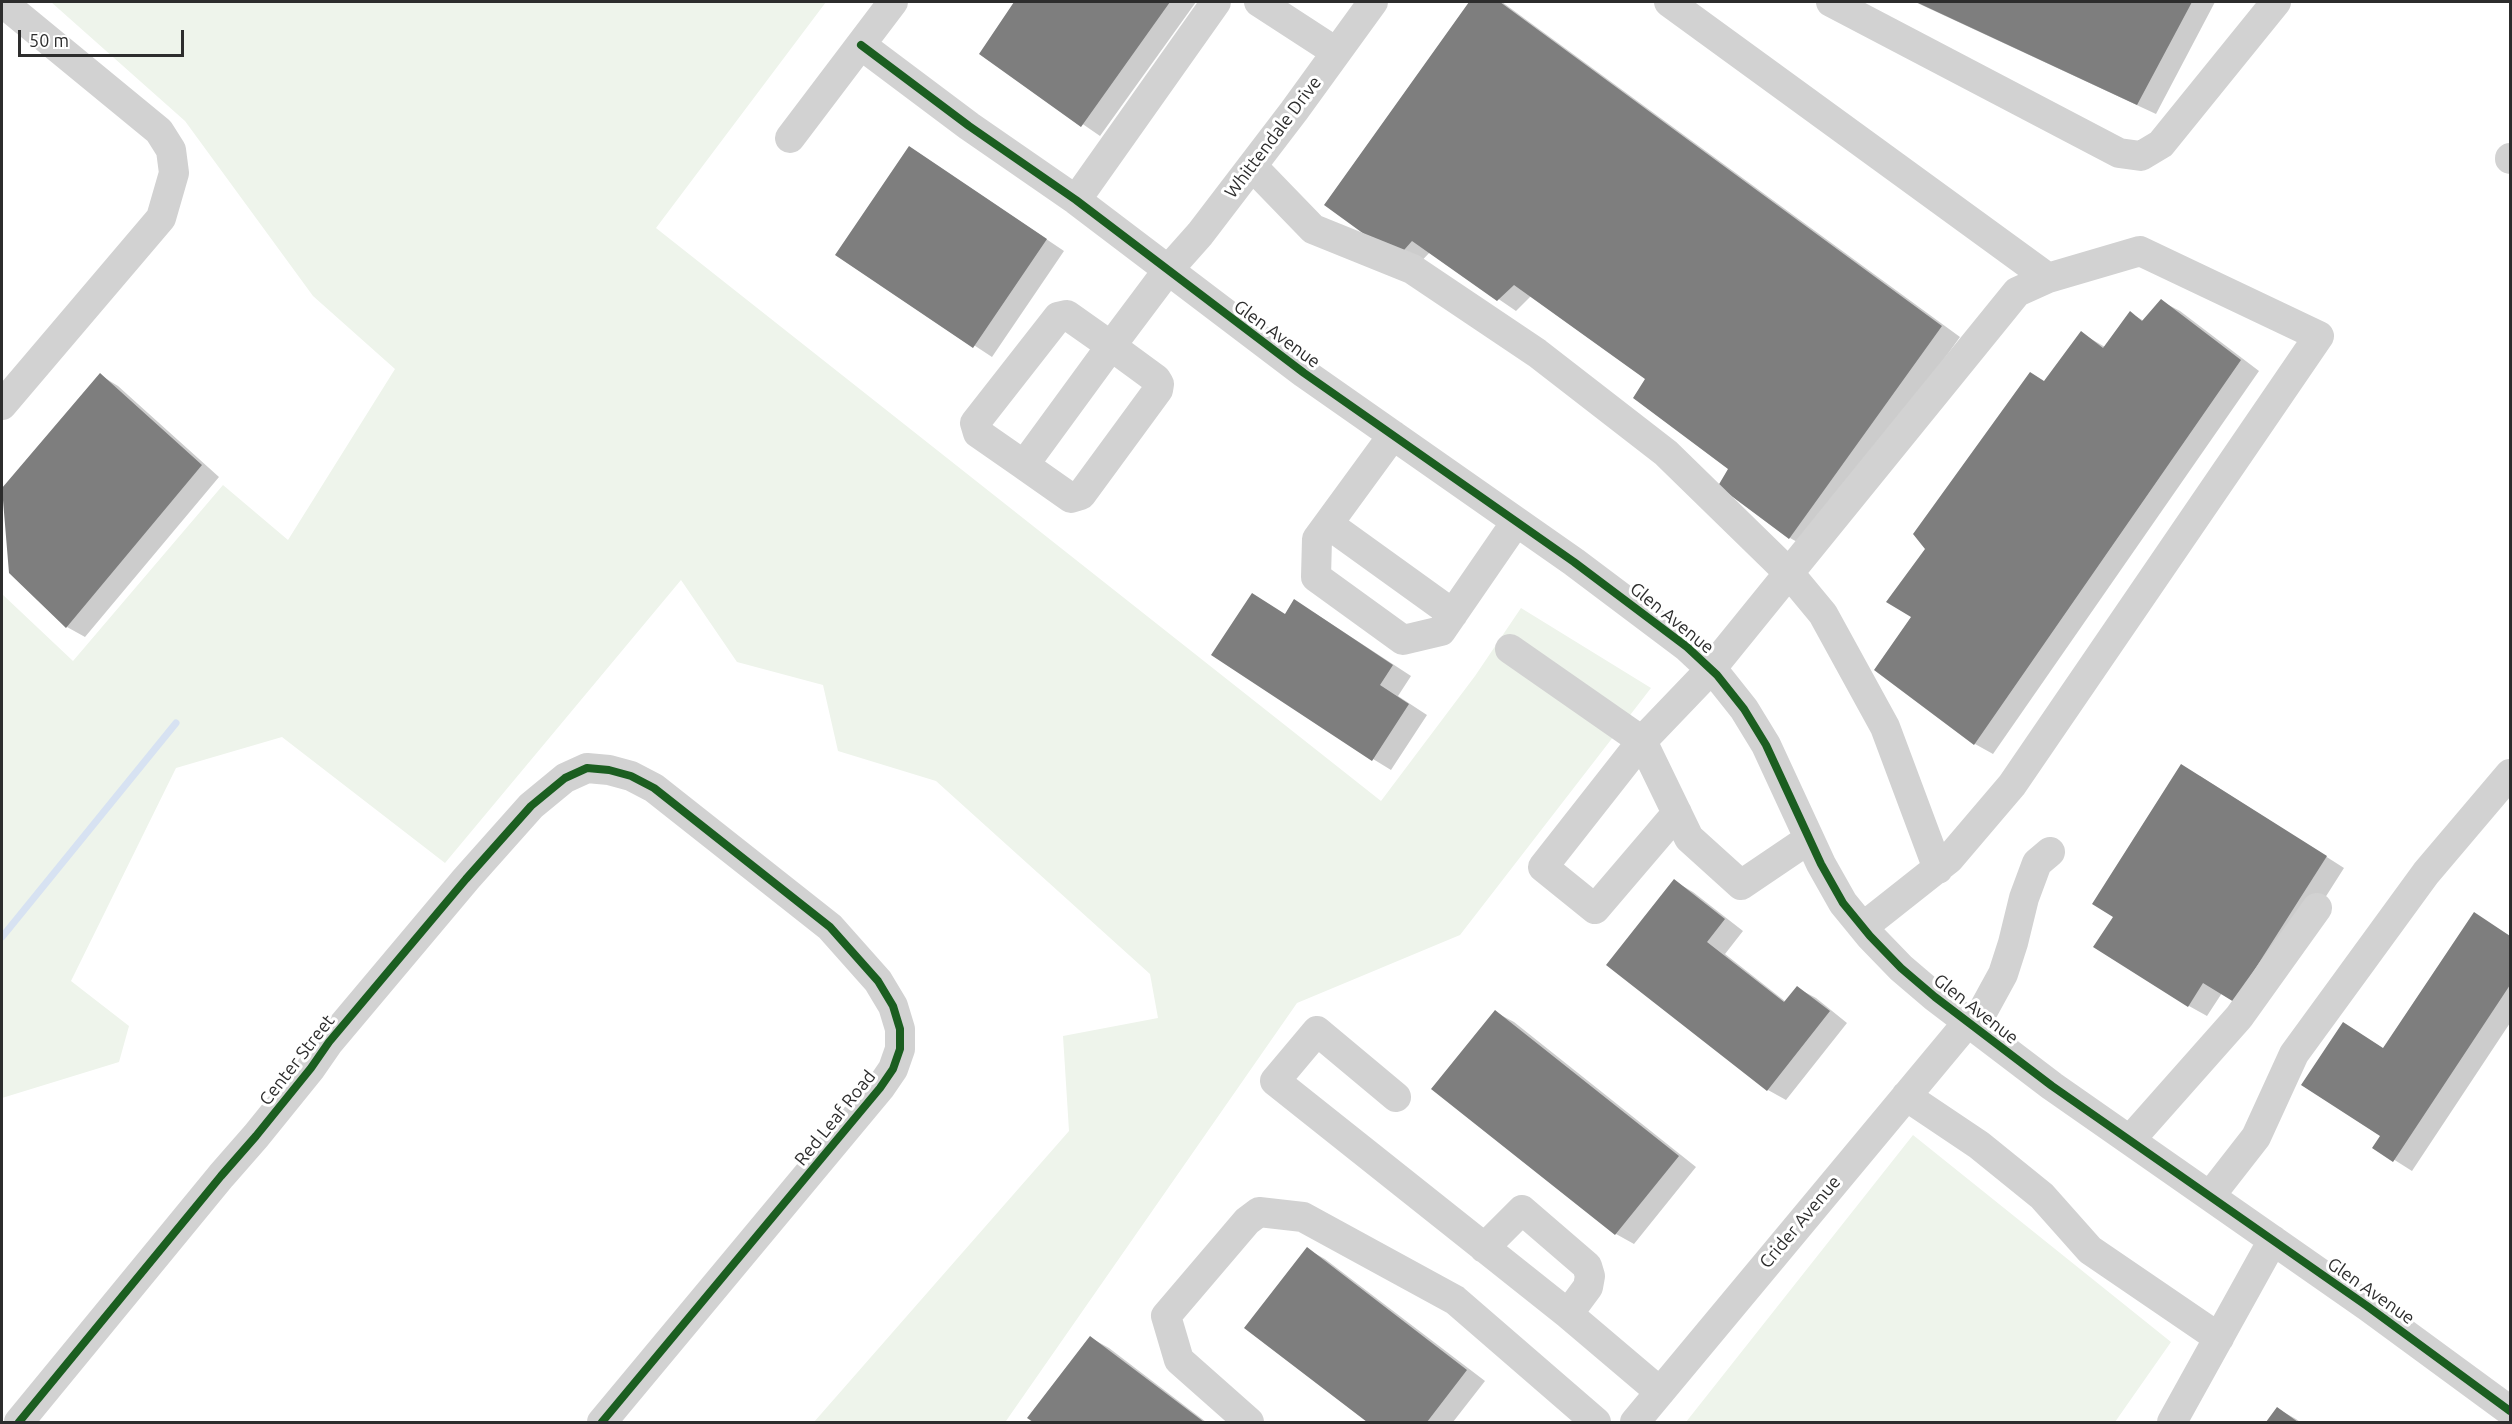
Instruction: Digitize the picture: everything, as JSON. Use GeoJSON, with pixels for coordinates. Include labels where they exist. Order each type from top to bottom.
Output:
{"type":"FeatureCollection","features":[{"type":"Feature","properties":{"kind":"street"},"geometry":{"type":"LineString","coordinates":[[2,2],[159,130],[171,150],[174,173],[161,218],[2,405]]}},
{"type":"Feature","properties":{"kind":"street"},"geometry":{"type":"LineString","coordinates":[[790,138],[893,2]]}},
{"type":"Feature","properties":{"kind":"street"},"geometry":{"type":"LineString","coordinates":[[1076,200],[1216,2]]}},
{"type":"Feature","properties":{"kind":"street"},"geometry":{"type":"LineString","coordinates":[[1259,2],[1336,52]]}},
{"type":"Feature","properties":{"kind":"street","name":"Whittendale Drive"},"geometry":{"type":"LineString","coordinates":[[1023,465],[1168,270],[1200,234],[1252,166],[1373,2]]}},
{"type":"Feature","properties":{"kind":"street"},"geometry":{"type":"LineString","coordinates":[[1669,2],[2048,278]]}},
{"type":"Feature","properties":{"kind":"street"},"geometry":{"type":"LineString","coordinates":[[1831,2],[2120,153],[2141,156],[2161,144],[2276,2]]}},
{"type":"Feature","properties":{"kind":"street","name":"Glen Avenue"},"geometry":{"type":"LineString","coordinates":[[861,45],[969,126],[1076,200],[1230,318],[1652,619],[1711,669],[1744,709],[1766,745],[1809,839],[1843,903],[1901,968],[2052,1086],[2508,1404]]}},
{"type":"Feature","properties":{"kind":"street"},"geometry":{"type":"LineString","coordinates":[[1252,166],[1313,229],[1412,269],[1537,353],[1666,453],[1789,573],[1823,614],[1885,727],[1938,868]]}},
{"type":"Feature","properties":{"kind":"street"},"geometry":{"type":"LineString","coordinates":[[1677,813],[1595,909],[1544,867],[1642,741],[1711,669],[2017,292],[2048,278],[2140,251],[2319,336],[2012,785],[1949,859],[1863,927]]}},
{"type":"Feature","properties":{"kind":"street"},"geometry":{"type":"LineString","coordinates":[[1067,315],[1156,379],[1159,384],[1158,390],[1081,495],[1071,498],[1023,465],[978,433],[975,423],[1058,317],[1067,315]]}},
{"type":"Feature","properties":{"kind":"street"},"geometry":{"type":"LineString","coordinates":[[1393,435],[1317,539],[1316,578],[1402,640],[1441,631],[1516,522]]}},
{"type":"Feature","properties":{"kind":"street"},"geometry":{"type":"LineString","coordinates":[[1328,524],[1453,614]]}},
{"type":"Feature","properties":{"kind":"street"},"geometry":{"type":"LineString","coordinates":[[1510,649],[1642,741],[1689,838],[1741,885],[1809,839]]}},
{"type":"Feature","properties":{"kind":"street","name":"Center Street"},"geometry":{"type":"LineString","coordinates":[[19,1422],[256,1136],[329,1042],[531,806],[565,778],[587,768],[609,770],[631,776]]}},
{"type":"Feature","properties":{"kind":"street"},"geometry":{"type":"LineString","coordinates":[[2210,1196],[2256,1137],[2294,1054],[2426,873],[2511,774]]}},
{"type":"Feature","properties":{"kind":"street","name":"Red Leaf Road"},"geometry":{"type":"LineString","coordinates":[[603,1422],[862,1112],[893,1069],[900,1049],[900,1029],[893,1006],[878,981],[830,927],[654,788],[631,776]]}},
{"type":"Feature","properties":{"kind":"street","name":"Crider Avenue"},"geometry":{"type":"LineString","coordinates":[[1635,1422],[1906,1096],[1971,1024],[2003,974],[2024,898],[2037,863],[2050,852]]}},
{"type":"Feature","properties":{"kind":"street"},"geometry":{"type":"LineString","coordinates":[[2130,1140],[2239,1017],[2317,908]]}},
{"type":"Feature","properties":{"kind":"street"},"geometry":{"type":"LineString","coordinates":[[1396,1097],[1317,1031],[1275,1081],[1568,1314],[1660,1392]]}},
{"type":"Feature","properties":{"kind":"street"},"geometry":{"type":"LineString","coordinates":[[1906,1096],[1979,1145],[2042,1196],[2090,1250],[2219,1338]]}},
{"type":"Feature","properties":{"kind":"street"},"geometry":{"type":"LineString","coordinates":[[1484,1248],[1522,1210],[1587,1266],[1590,1276],[1588,1287],[1568,1314]]}},
{"type":"Feature","properties":{"kind":"street"},"geometry":{"type":"LineString","coordinates":[[1249,1422],[1179,1360],[1166,1316],[1247,1221],[1259,1212],[1303,1217],[1455,1300],[1596,1422]]}},
{"type":"Feature","properties":{"kind":"street"},"geometry":{"type":"LineString","coordinates":[[2172,1422],[2273,1240]]}},
{"type":"Feature","properties":{"kind":"shaded area"},"geometry":{"type":"Polygon","coordinates":[[[51,2],[826,2],[656,228],[1381,801],[1475,676],[1521,608],[1651,688],[1460,935],[1297,1003],[1006,1421],[1008,1422],[814,1422],[1069,1131],[1063,1036],[1158,1018],[1150,974],[936,781],[838,751],[823,685],[737,662],[681,580],[445,863],[282,737],[176,768],[71,981],[129,1026],[119,1062],[2,1098],[2,594],[73,661],[223,485],[288,540],[395,369],[313,296],[185,121],[51,2]]]}},
{"type":"Feature","properties":{"kind":"shaded area"},"geometry":{"type":"Polygon","coordinates":[[[1913,1135],[2171,1342],[2115,1422],[1686,1422],[1913,1135]]]}},
{"type":"Feature","properties":{"kind":"building"},"geometry":{"type":"Polygon","coordinates":[[[1014,2],[1170,2],[1081,127],[979,54],[1014,2]]]}},
{"type":"Feature","properties":{"kind":"building"},"geometry":{"type":"Polygon","coordinates":[[[1469,2],[1500,2],[1942,326],[1789,539],[1718,486],[1728,469],[1633,398],[1645,379],[1514,285],[1497,301],[1412,241],[1397,258],[1324,205],[1469,2]]]}},
{"type":"Feature","properties":{"kind":"building"},"geometry":{"type":"Polygon","coordinates":[[[1916,2],[2192,2],[2137,105],[1916,2]]]}},
{"type":"Feature","properties":{"kind":"building"},"geometry":{"type":"Polygon","coordinates":[[[909,146],[1047,239],[973,348],[835,255],[909,146]]]}},
{"type":"Feature","properties":{"kind":"building"},"geometry":{"type":"Polygon","coordinates":[[[2161,299],[2241,360],[1974,745],[1874,670],[1911,617],[1886,602],[1925,549],[1913,534],[2030,372],[2044,381],[2081,331],[2103,348],[2130,311],[2142,321],[2161,299]]]}},
{"type":"Feature","properties":{"kind":"building"},"geometry":{"type":"Polygon","coordinates":[[[100,373],[202,465],[66,628],[9,573],[2,488],[100,373]]]}},
{"type":"Feature","properties":{"kind":"building"},"geometry":{"type":"Polygon","coordinates":[[[1252,593],[1285,614],[1294,599],[1393,665],[1380,685],[1409,704],[1372,761],[1211,655],[1252,593]]]}},
{"type":"Feature","properties":{"kind":"building"},"geometry":{"type":"Polygon","coordinates":[[[2181,764],[2327,856],[2234,1002],[2203,983],[2188,1007],[2093,947],[2113,917],[2092,904],[2181,764]]]}},
{"type":"Feature","properties":{"kind":"building"},"geometry":{"type":"Polygon","coordinates":[[[1674,879],[1725,919],[1707,942],[1784,1002],[1797,986],[1830,1011],[1767,1091],[1606,965],[1674,879]]]}},
{"type":"Feature","properties":{"kind":"building"},"geometry":{"type":"Polygon","coordinates":[[[2474,912],[2510,936],[2510,985],[2393,1162],[2372,1148],[2380,1136],[2301,1085],[2343,1022],[2383,1048],[2474,912]]]}},
{"type":"Feature","properties":{"kind":"building"},"geometry":{"type":"Polygon","coordinates":[[[1495,1010],[1679,1156],[1615,1235],[1431,1089],[1495,1010]]]}},
{"type":"Feature","properties":{"kind":"building"},"geometry":{"type":"Polygon","coordinates":[[[1307,1247],[1467,1370],[1427,1422],[1367,1422],[1244,1328],[1307,1247]]]}},
{"type":"Feature","properties":{"kind":"building"},"geometry":{"type":"Polygon","coordinates":[[[1090,1336],[1204,1422],[1033,1422],[1027,1418],[1090,1336]]]}},
{"type":"Feature","properties":{"kind":"building"},"geometry":{"type":"Polygon","coordinates":[[[2277,1407],[2298,1422],[2266,1422],[2277,1407]]]}},
{"type":"Feature","properties":{"kind":"waterway"},"geometry":{"type":"LineString","coordinates":[[2,937],[176,723]]}},
{"type":"Feature","properties":{"kind":"cycle path"},"geometry":{"type":"LineString","coordinates":[[861,45],[969,126],[1076,200],[1304,373],[1574,562],[1687,647],[1717,675],[1744,709],[1766,745],[1821,864],[1843,903],[1870,936],[1901,968],[1935,997],[2052,1086],[2367,1306],[2510,1411]]}},
{"type":"Feature","properties":{"kind":"cycle path"},"geometry":{"type":"LineString","coordinates":[[19,1422],[256,1136],[329,1042],[466,879],[531,806],[565,778],[587,768],[609,770],[631,776],[654,788],[830,927],[878,981],[893,1006],[900,1029],[900,1049],[893,1069],[880,1088],[602,1422]]}}]}
